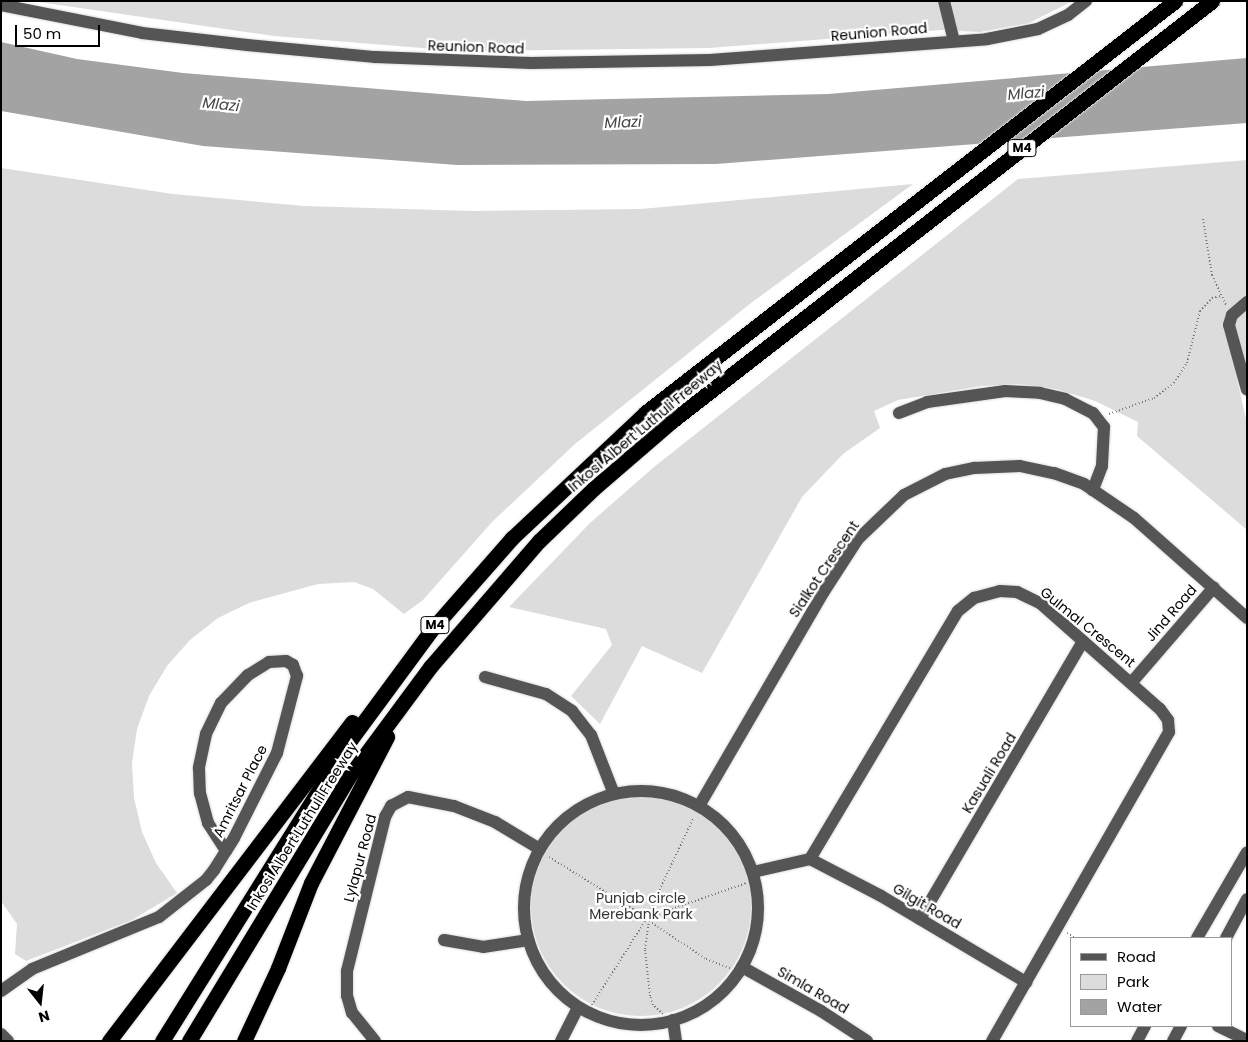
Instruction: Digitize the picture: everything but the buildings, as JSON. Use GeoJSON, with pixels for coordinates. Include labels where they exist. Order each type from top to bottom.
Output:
{"type":"FeatureCollection","features":[{"type":"Feature","properties":{"kind":"highway","name":"Inkosi Albert Luthuli Freeway"},"geometry":{"type":"LineString","coordinates":[[162,1041],[346,747],[432,629],[512,538],[580,472],[646,412],[1176,1]]}},
{"type":"Feature","properties":{"kind":"highway","name":"Inkosi Albert Luthuli Freeway"},"geometry":{"type":"LineString","coordinates":[[190,1041],[328,810],[403,702],[499,584],[593,489],[672,421],[1212,1]]}},
{"type":"Feature","properties":{"kind":"highway"},"geometry":{"type":"LineString","coordinates":[[109,1041],[304,781],[432,629]]}},
{"type":"Feature","properties":{"kind":"highway"},"geometry":{"type":"LineString","coordinates":[[244,1041],[278,968],[311,882],[403,702]]}},
{"type":"Feature","properties":{"kind":"street"},"geometry":{"type":"LineString","coordinates":[[944,1],[954,41]]}},
{"type":"Feature","properties":{"kind":"street","name":"Reunion Road"},"geometry":{"type":"LineString","coordinates":[[1,5],[142,33],[284,49],[447,61],[531,64],[710,60],[954,41],[1026,33],[1060,20],[1086,1]]}},
{"type":"Feature","properties":{"kind":"street"},"geometry":{"type":"LineString","coordinates":[[1247,302],[1232,315],[1229,334],[1247,390]]}},
{"type":"Feature","properties":{"kind":"street"},"geometry":{"type":"LineString","coordinates":[[899,413],[927,402],[1005,391],[1040,393],[1065,399],[1102,420],[1102,466],[1093,490]]}},
{"type":"Feature","properties":{"kind":"street","name":"Sialkot Crescent"},"geometry":{"type":"LineString","coordinates":[[699,806],[823,593],[858,539],[884,511],[925,482],[945,474],[981,467],[1032,468],[1054,472],[1093,490],[1134,518],[1247,618]]}},
{"type":"Feature","properties":{"kind":"street","name":"Jind Road"},"geometry":{"type":"LineString","coordinates":[[1132,682],[1214,587]]}},
{"type":"Feature","properties":{"kind":"street","name":"Gulmal Crescent"},"geometry":{"type":"LineString","coordinates":[[810,859],[938,640],[967,603],[988,594],[1018,592],[1040,603],[1132,682],[1165,715],[1169,732],[992,1041]]}},
{"type":"Feature","properties":{"kind":"street","name":"Kasuali Road"},"geometry":{"type":"LineString","coordinates":[[920,919],[1084,641]]}},
{"type":"Feature","properties":{"kind":"street","name":"Amritsar Place"},"geometry":{"type":"LineString","coordinates":[[1,991],[39,966],[159,917],[206,880],[226,851],[272,766],[284,731],[297,676],[293,665],[286,661],[269,662],[248,675],[221,704],[206,734],[200,762],[200,793],[210,828],[226,851]]}},
{"type":"Feature","properties":{"kind":"street"},"geometry":{"type":"LineString","coordinates":[[485,677],[546,694],[572,711],[591,735],[614,794]]}},
{"type":"Feature","properties":{"kind":"street"},"geometry":{"type":"LineString","coordinates":[[650,791],[675,796],[699,806],[727,828],[753,872],[757,922],[737,967],[713,1000],[673,1020],[656,1024],[621,1023],[583,1010],[545,976],[528,940],[523,917],[525,886],[540,849],[558,825],[575,811],[614,794],[650,791]]}},
{"type":"Feature","properties":{"kind":"street","name":"Lylapur Road"},"geometry":{"type":"LineString","coordinates":[[375,1041],[352,1013],[347,996],[347,971],[385,817],[391,806],[408,798],[454,806],[495,822],[540,849]]}},
{"type":"Feature","properties":{"kind":"street"},"geometry":{"type":"LineString","coordinates":[[1198,937],[1247,852]]}},
{"type":"Feature","properties":{"kind":"street"},"geometry":{"type":"LineString","coordinates":[[753,872],[810,859]]}},
{"type":"Feature","properties":{"kind":"street","name":"Gilgit Road"},"geometry":{"type":"LineString","coordinates":[[810,859],[920,919],[1026,982]]}},
{"type":"Feature","properties":{"kind":"street"},"geometry":{"type":"LineString","coordinates":[[1227,937],[1247,899]]}},
{"type":"Feature","properties":{"kind":"street"},"geometry":{"type":"LineString","coordinates":[[444,940],[483,947],[528,940]]}},
{"type":"Feature","properties":{"kind":"street","name":"Simla Road"},"geometry":{"type":"LineString","coordinates":[[737,967],[821,1010],[867,1041]]}},
{"type":"Feature","properties":{"kind":"street"},"geometry":{"type":"LineString","coordinates":[[561,1041],[583,1010]]}},
{"type":"Feature","properties":{"kind":"street"},"geometry":{"type":"LineString","coordinates":[[673,1020],[676,1041]]}},
{"type":"Feature","properties":{"kind":"street"},"geometry":{"type":"LineString","coordinates":[[1137,1041],[1144,1027]]}},
{"type":"Feature","properties":{"kind":"street"},"geometry":{"type":"LineString","coordinates":[[1173,1041],[1180,1027]]}},
{"type":"Feature","properties":{"kind":"street"},"geometry":{"type":"LineString","coordinates":[[1220,1027],[1247,1040]]}},
{"type":"Feature","properties":{"kind":"street"},"geometry":{"type":"LineString","coordinates":[[1,1034],[8,1041]]}},
{"type":"Feature","properties":{"kind":"path"},"geometry":{"type":"LineString","coordinates":[[1202,219],[1212,275],[1232,315]]}},
{"type":"Feature","properties":{"kind":"path"},"geometry":{"type":"LineString","coordinates":[[1102,420],[1114,412],[1154,398],[1174,383],[1187,363],[1200,311],[1212,298],[1221,296]]}},
{"type":"Feature","properties":{"kind":"path"},"geometry":{"type":"LineString","coordinates":[[649,913],[699,806]]}},
{"type":"Feature","properties":{"kind":"path"},"geometry":{"type":"LineString","coordinates":[[540,849],[643,914],[649,913]]}},
{"type":"Feature","properties":{"kind":"path"},"geometry":{"type":"LineString","coordinates":[[673,1020],[653,1005],[650,996],[646,949],[651,916],[747,882],[753,872]]}},
{"type":"Feature","properties":{"kind":"path"},"geometry":{"type":"LineString","coordinates":[[643,914],[645,922]]}},
{"type":"Feature","properties":{"kind":"path"},"geometry":{"type":"LineString","coordinates":[[583,1010],[645,922],[649,921],[706,959],[737,967]]}},
{"type":"Feature","properties":{"kind":"green space"},"geometry":{"type":"Polygon","coordinates":[[[32,1],[1073,1],[1029,23],[980,32],[941,30],[709,48],[459,51],[274,36],[32,1]]]}},
{"type":"Feature","properties":{"kind":"green space"},"geometry":{"type":"Polygon","coordinates":[[[1247,160],[1247,376],[1237,380],[1247,423],[1247,530],[1137,436],[1138,422],[1095,401],[1056,389],[1018,384],[981,386],[898,400],[874,411],[880,428],[843,454],[802,497],[702,673],[642,646],[600,724],[571,696],[612,645],[606,629],[509,607],[590,523],[654,467],[1018,179],[1247,160]]]}},
{"type":"Feature","properties":{"kind":"green space"},"geometry":{"type":"Polygon","coordinates":[[[1,168],[173,194],[304,206],[472,211],[641,209],[913,184],[751,303],[575,444],[492,522],[423,600],[404,614],[373,589],[354,582],[318,584],[249,603],[218,618],[190,640],[167,666],[149,696],[137,729],[132,763],[134,798],[142,832],[156,863],[177,893],[132,920],[26,961],[15,954],[17,924],[1,901],[1,168]]]}},
{"type":"Feature","properties":{"kind":"green space","name":"Punjab circle Merebank Park"},"geometry":{"type":"Polygon","coordinates":[[[641,796],[662,798],[693,809],[719,828],[738,854],[749,885],[751,906],[749,927],[738,958],[719,984],[693,1003],[662,1014],[641,1016],[620,1014],[589,1003],[563,984],[544,958],[533,927],[531,906],[533,885],[544,854],[563,828],[589,809],[620,798],[641,796]]]}},
{"type":"Feature","properties":{"kind":"water","name":"Mlazi"},"geometry":{"type":"Polygon","coordinates":[[[1,42],[77,59],[183,73],[526,101],[828,94],[1247,58],[1247,123],[716,164],[457,165],[203,146],[1,111],[1,42]]]}}]}
